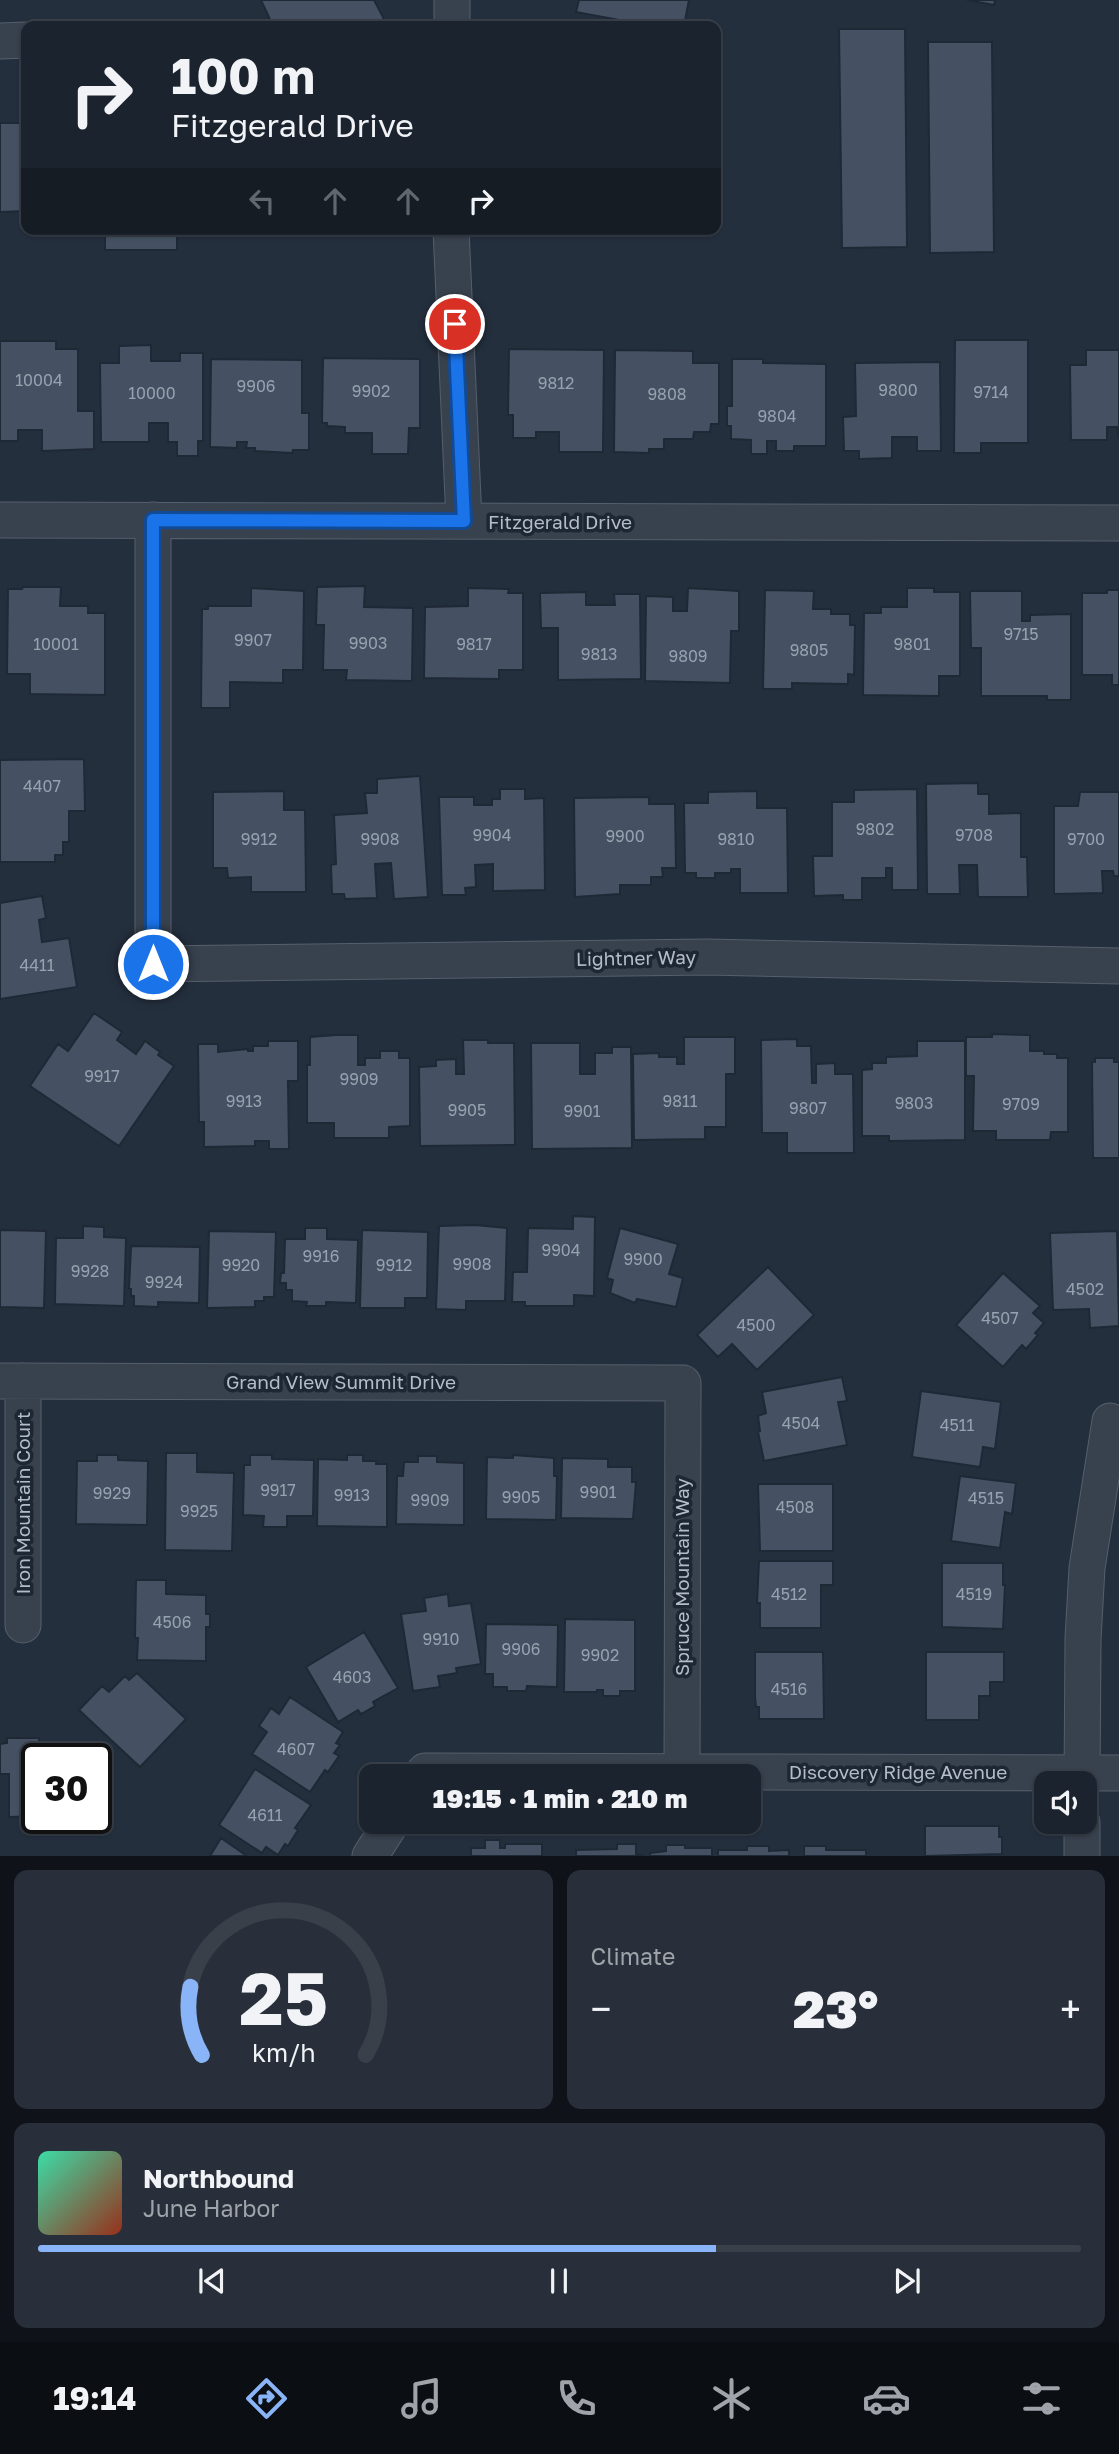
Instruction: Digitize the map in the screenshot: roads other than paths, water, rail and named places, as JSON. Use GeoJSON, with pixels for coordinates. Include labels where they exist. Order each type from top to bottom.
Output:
{"type":"FeatureCollection","features":[{"type":"Feature","properties":{"kind":"street"},"geometry":{"type":"LineString","coordinates":[[452,0],[452,21]]}},
{"type":"Feature","properties":{"kind":"street"},"geometry":{"type":"LineString","coordinates":[[0,41],[21,40]]}},
{"type":"Feature","properties":{"kind":"street"},"geometry":{"type":"LineString","coordinates":[[452,235],[464,521]]}},
{"type":"Feature","properties":{"kind":"street","name":"Fitzgerald Drive"},"geometry":{"type":"LineString","coordinates":[[0,520],[1119,523]]}},
{"type":"Feature","properties":{"kind":"street","name":"Lightner Way"},"geometry":{"type":"LineString","coordinates":[[153,520],[153,964],[707,957],[1119,966]]}},
{"type":"Feature","properties":{"kind":"street","name":"Grand View Summit Drive"},"geometry":{"type":"LineString","coordinates":[[12,1381],[683,1383]]}},
{"type":"Feature","properties":{"kind":"street","name":"Iron Mountain Court"},"geometry":{"type":"LineString","coordinates":[[12,1381],[23,1625]]}},
{"type":"Feature","properties":{"kind":"street","name":"Spruce Mountain Way"},"geometry":{"type":"LineString","coordinates":[[682,1764],[683,1383]]}},
{"type":"Feature","properties":{"kind":"street"},"geometry":{"type":"LineString","coordinates":[[1082,1771],[1083,1639],[1087,1568],[1110,1421]]}},
{"type":"Feature","properties":{"kind":"street","name":"Discovery Ridge Avenue"},"geometry":{"type":"LineString","coordinates":[[761,1773],[1034,1777]]}},
{"type":"Feature","properties":{"kind":"street","name":"Discovery Ridge Avenue"},"geometry":{"type":"LineString","coordinates":[[1097,1776],[1119,1773]]}},
{"type":"Feature","properties":{"kind":"street"},"geometry":{"type":"LineString","coordinates":[[370,1856],[384,1834]]}},
{"type":"Feature","properties":{"kind":"street"},"geometry":{"type":"LineString","coordinates":[[1082,1834],[1082,1856]]}}]}
